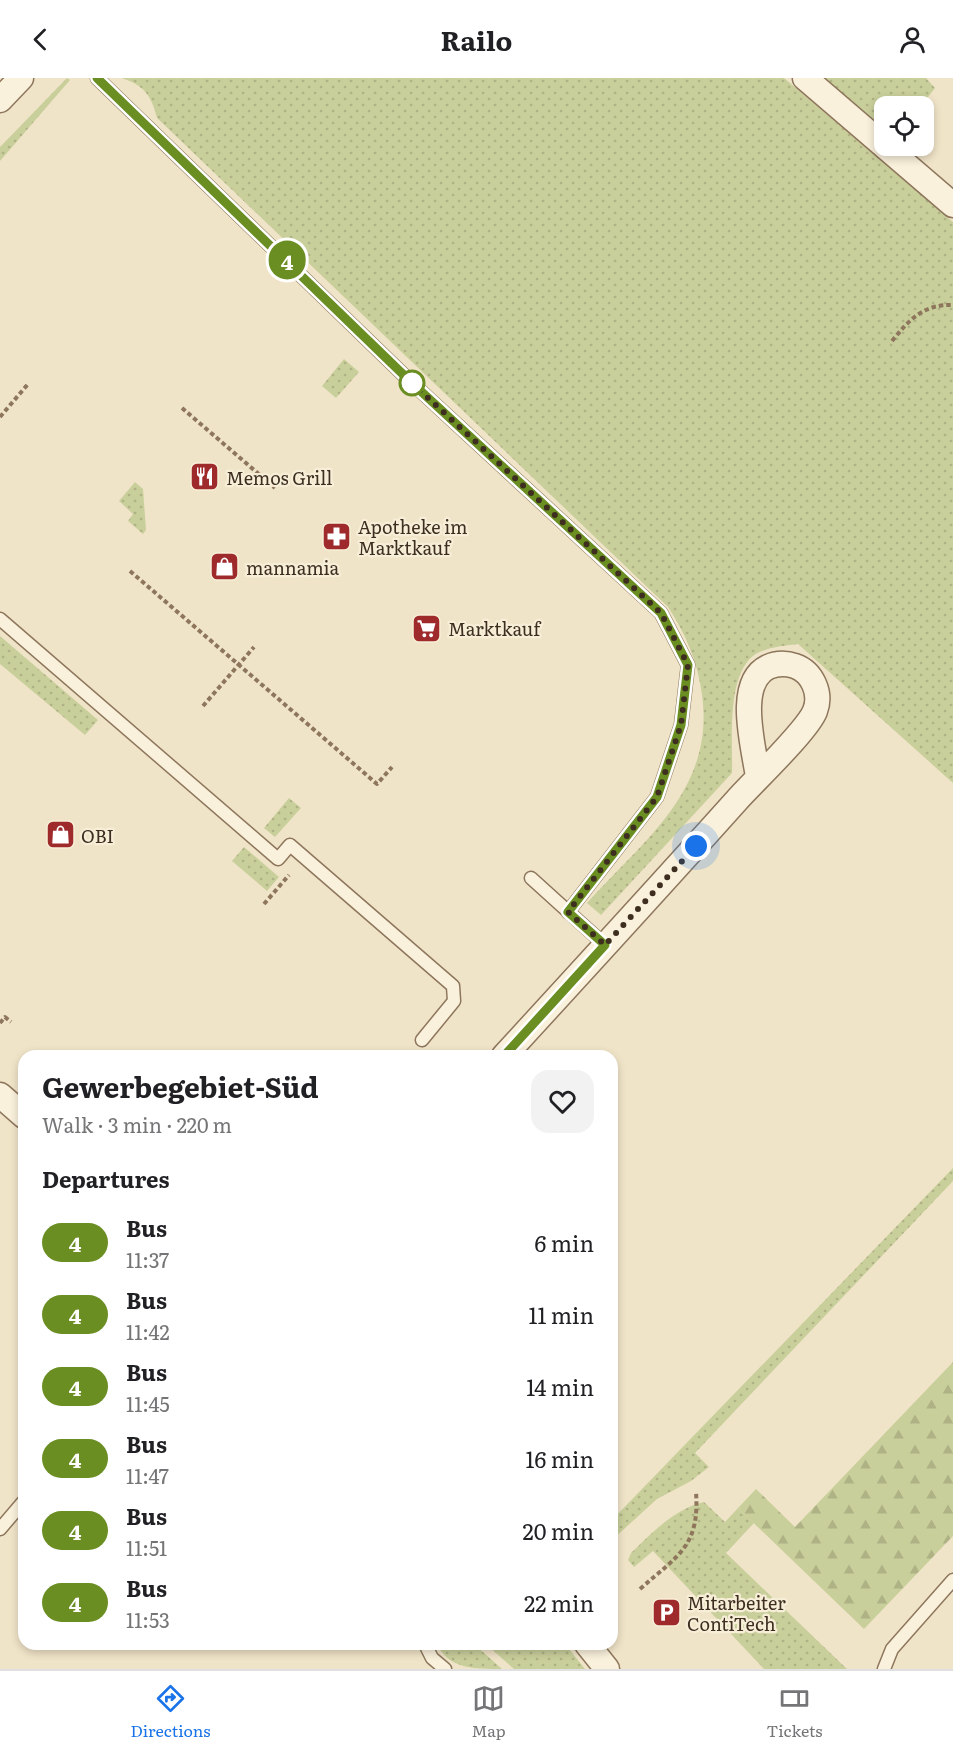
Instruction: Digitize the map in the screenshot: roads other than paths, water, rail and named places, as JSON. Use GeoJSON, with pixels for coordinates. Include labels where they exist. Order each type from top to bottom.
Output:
{"type":"FeatureCollection","features":[{"type":"Feature","properties":{"kind":"street"},"geometry":{"type":"LineString","coordinates":[[0,100],[21,78]]}},
{"type":"Feature","properties":{"kind":"street"},"geometry":{"type":"LineString","coordinates":[[805,78],[953,205]]}},
{"type":"Feature","properties":{"kind":"street"},"geometry":{"type":"LineString","coordinates":[[509,1050],[758,777]]}},
{"type":"Feature","properties":{"kind":"street"},"geometry":{"type":"LineString","coordinates":[[0,1095],[18,1111]]}},
{"type":"Feature","properties":{"kind":"street"},"geometry":{"type":"LineString","coordinates":[[592,1650],[607,1669]]}},
{"type":"Feature","properties":{"kind":"lane"},"geometry":{"type":"LineString","coordinates":[[97,78],[412,383],[661,613],[688,665],[681,725],[657,797],[568,912]]}},
{"type":"Feature","properties":{"kind":"lane"},"geometry":{"type":"LineString","coordinates":[[0,619],[278,858],[290,845],[453,986],[454,1001],[422,1040]]}},
{"type":"Feature","properties":{"kind":"lane"},"geometry":{"type":"LineString","coordinates":[[531,878],[605,945]]}},
{"type":"Feature","properties":{"kind":"lane"},"geometry":{"type":"LineString","coordinates":[[0,1528],[18,1508]]}},
{"type":"Feature","properties":{"kind":"lane"},"geometry":{"type":"LineString","coordinates":[[884,1669],[892,1649],[953,1580]]}},
{"type":"Feature","properties":{"kind":"lane"},"geometry":{"type":"LineString","coordinates":[[428,1650],[432,1658],[445,1669]]}},
{"type":"Feature","properties":{"kind":"place","name":"Memos Grill"},"geometry":{"type":"Point","coordinates":[205,477]}},
{"type":"Feature","properties":{"kind":"place","name":"Apotheke im Marktkauf"},"geometry":{"type":"Point","coordinates":[337,536]}},
{"type":"Feature","properties":{"kind":"place","name":"mannamia"},"geometry":{"type":"Point","coordinates":[225,567]}},
{"type":"Feature","properties":{"kind":"place","name":"Marktkauf"},"geometry":{"type":"Point","coordinates":[427,628]}},
{"type":"Feature","properties":{"kind":"place","name":"OBI"},"geometry":{"type":"Point","coordinates":[60,835]}},
{"type":"Feature","properties":{"kind":"place","name":"Mitarbeiter ContiTech"},"geometry":{"type":"Point","coordinates":[666,1612]}}]}
